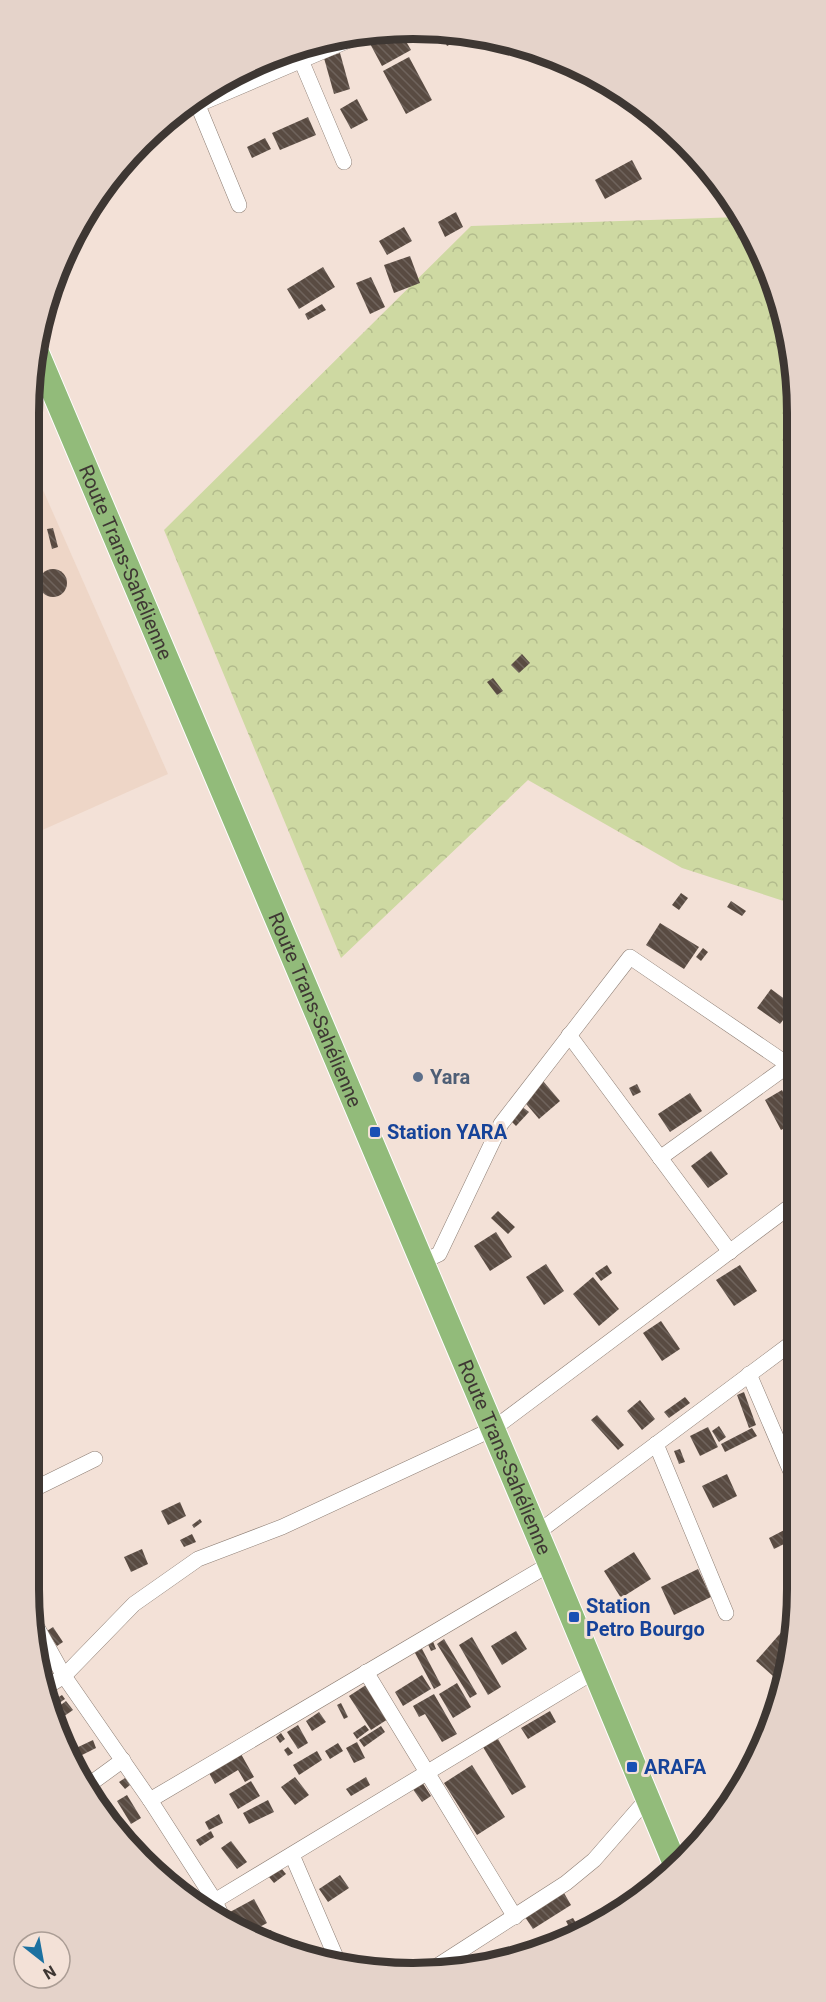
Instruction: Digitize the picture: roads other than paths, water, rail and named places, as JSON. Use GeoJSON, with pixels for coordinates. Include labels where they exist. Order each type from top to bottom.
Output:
{"type":"FeatureCollection","features":[{"type":"Feature","properties":{"kind":"highway","name":"Route Trans-Sahélienne"},"geometry":{"type":"LineString","coordinates":[[42,364],[672,1858]]}},
{"type":"Feature","properties":{"kind":"street"},"geometry":{"type":"LineString","coordinates":[[299,57],[344,162]]}},
{"type":"Feature","properties":{"kind":"street"},"geometry":{"type":"LineString","coordinates":[[213,97],[298,58]]}},
{"type":"Feature","properties":{"kind":"street"},"geometry":{"type":"LineString","coordinates":[[197,108],[239,205]]}},
{"type":"Feature","properties":{"kind":"street"},"geometry":{"type":"LineString","coordinates":[[422,1262],[439,1254],[501,1124],[630,957],[787,1065]]}},
{"type":"Feature","properties":{"kind":"street"},"geometry":{"type":"LineString","coordinates":[[570,1035],[730,1252]]}},
{"type":"Feature","properties":{"kind":"street"},"geometry":{"type":"LineString","coordinates":[[660,1158],[787,1071]]}},
{"type":"Feature","properties":{"kind":"street"},"geometry":{"type":"LineString","coordinates":[[52,1684],[64,1676],[134,1604],[198,1559],[282,1527],[493,1429],[787,1209]]}},
{"type":"Feature","properties":{"kind":"street"},"geometry":{"type":"LineString","coordinates":[[537,1533],[787,1346]]}},
{"type":"Feature","properties":{"kind":"street"},"geometry":{"type":"LineString","coordinates":[[749,1374],[787,1463]]}},
{"type":"Feature","properties":{"kind":"street"},"geometry":{"type":"LineString","coordinates":[[656,1444],[726,1613]]}},
{"type":"Feature","properties":{"kind":"street"},"geometry":{"type":"LineString","coordinates":[[39,1487],[95,1459]]}},
{"type":"Feature","properties":{"kind":"street"},"geometry":{"type":"LineString","coordinates":[[150,1800],[550,1564]]}},
{"type":"Feature","properties":{"kind":"street"},"geometry":{"type":"LineString","coordinates":[[42,1638],[64,1676],[150,1800],[208,1902]]}},
{"type":"Feature","properties":{"kind":"street"},"geometry":{"type":"LineString","coordinates":[[210,1903],[595,1671]]}},
{"type":"Feature","properties":{"kind":"street"},"geometry":{"type":"LineString","coordinates":[[366,1672],[515,1917]]}},
{"type":"Feature","properties":{"kind":"street"},"geometry":{"type":"LineString","coordinates":[[93,1782],[123,1760]]}},
{"type":"Feature","properties":{"kind":"street"},"geometry":{"type":"LineString","coordinates":[[444,1961],[566,1883],[594,1860],[648,1798]]}},
{"type":"Feature","properties":{"kind":"street"},"geometry":{"type":"LineString","coordinates":[[292,1855],[335,1955]]}},
{"type":"Feature","properties":{"kind":"place","name":"Yara"},"geometry":{"type":"Point","coordinates":[418,1077]}},
{"type":"Feature","properties":{"kind":"place","name":"Station YARA"},"geometry":{"type":"Point","coordinates":[375,1132]}},
{"type":"Feature","properties":{"kind":"place","name":"Station Petro Bourgo"},"geometry":{"type":"Point","coordinates":[574,1617]}},
{"type":"Feature","properties":{"kind":"place","name":"ARAFA"},"geometry":{"type":"Point","coordinates":[632,1767]}}]}
